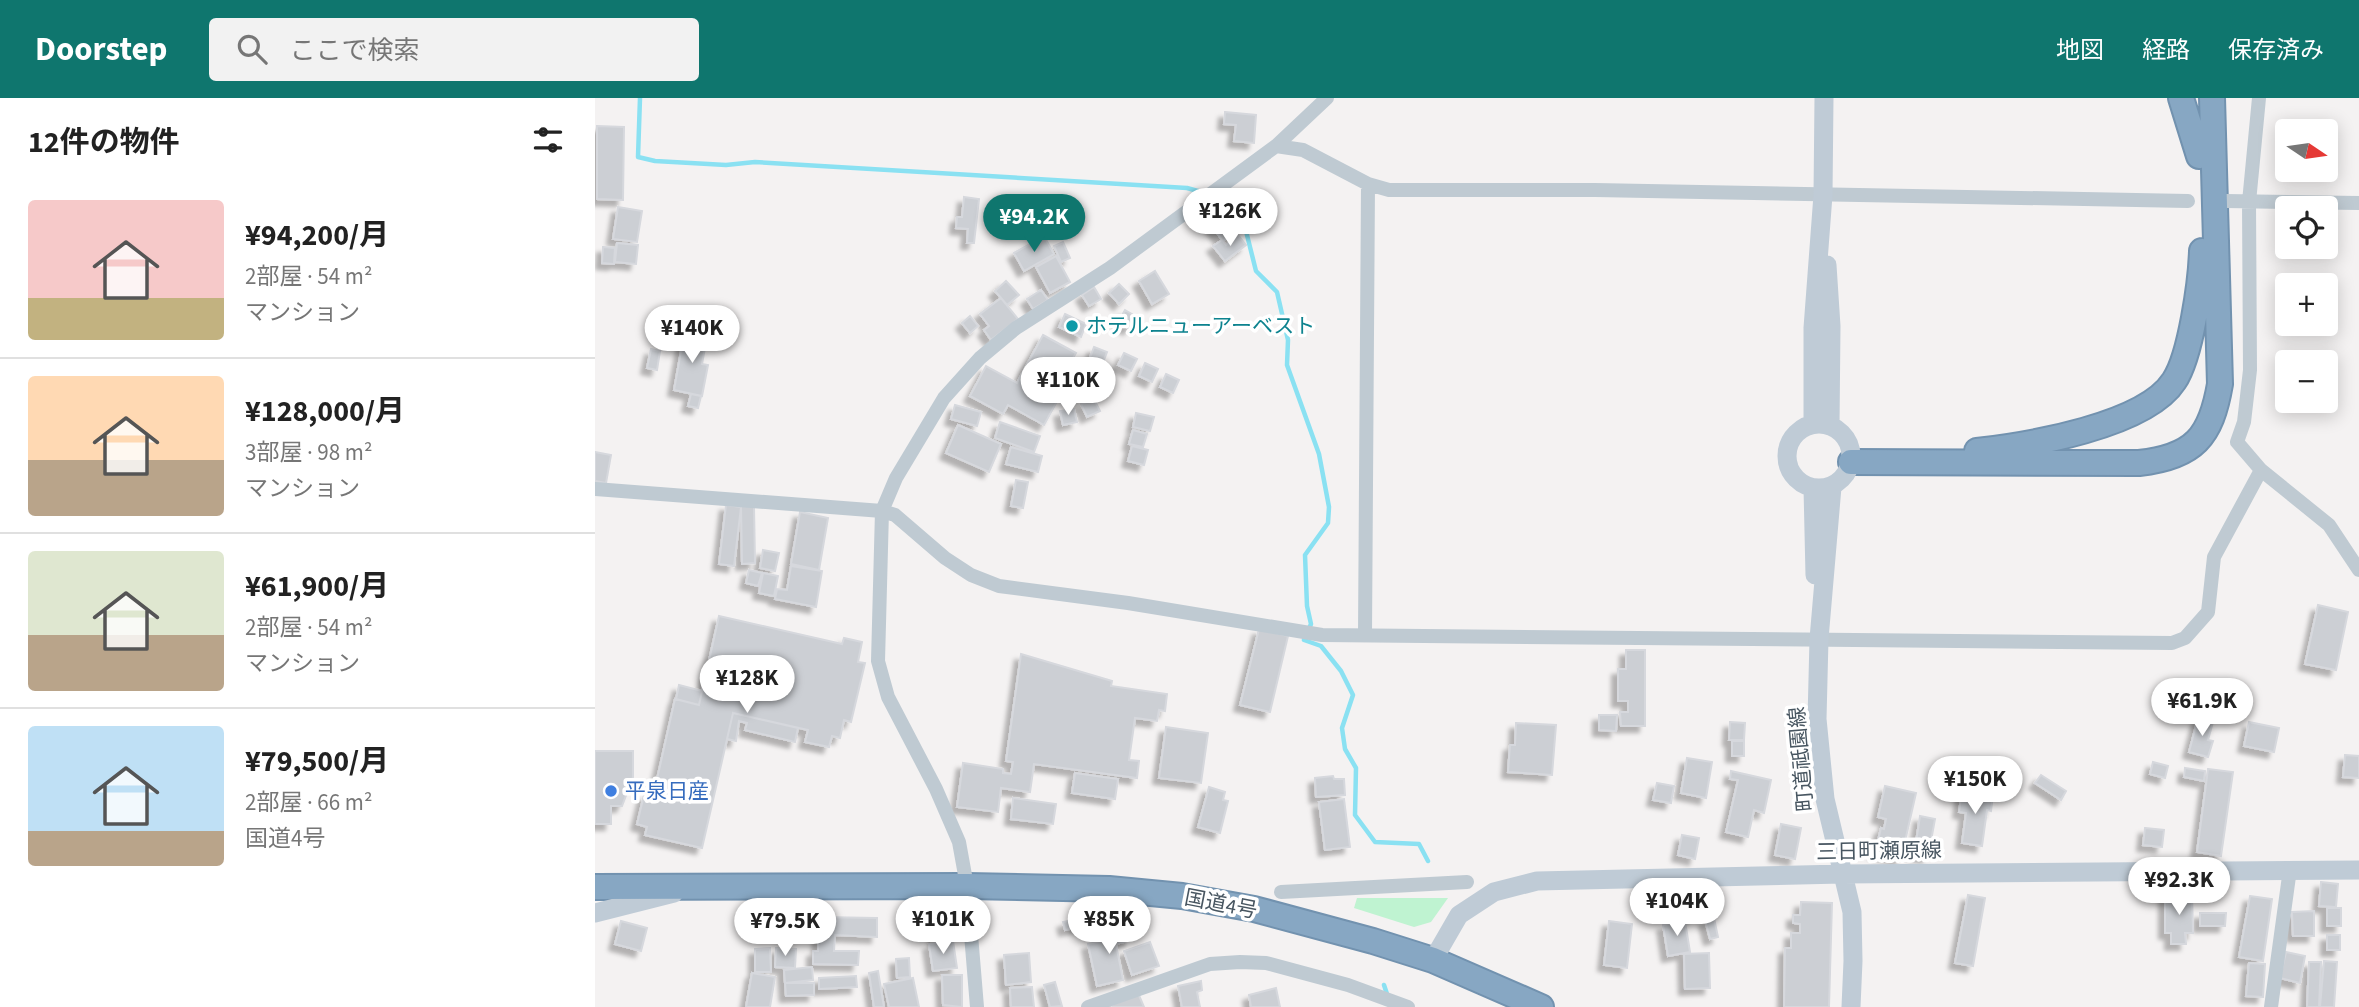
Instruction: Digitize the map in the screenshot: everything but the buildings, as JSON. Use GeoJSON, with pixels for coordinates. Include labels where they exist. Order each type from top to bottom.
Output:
{"type":"FeatureCollection","features":[{"type":"Feature","properties":{"kind":"highway"},"geometry":{"type":"LineString","coordinates":[[2181,98],[2207,164]]}},
{"type":"Feature","properties":{"kind":"highway"},"geometry":{"type":"LineString","coordinates":[[1851,455],[2126,464],[2165,460],[2185,452],[2198,441],[2216,406],[2220,384],[2207,164],[2197,98]]}},
{"type":"Feature","properties":{"kind":"highway"},"geometry":{"type":"LineString","coordinates":[[1851,455],[1999,449],[2126,418],[2150,406],[2163,395],[2180,370],[2201,277],[2212,98]]}},
{"type":"Feature","properties":{"kind":"highway"},"geometry":{"type":"LineString","coordinates":[[2207,164],[2226,98]]}},
{"type":"Feature","properties":{"kind":"highway","name":"国道4号"},"geometry":{"type":"LineString","coordinates":[[595,887],[967,886],[1109,889],[1182,896],[1254,909],[1373,941],[1433,960],[1541,1007]]}},
{"type":"Feature","properties":{"kind":"main road"},"geometry":{"type":"LineString","coordinates":[[1822,425],[1831,326],[1823,195],[1824,98]]}},
{"type":"Feature","properties":{"kind":"main road"},"geometry":{"type":"LineString","coordinates":[[1822,425],[1843,435],[1851,455],[1844,477],[1822,488],[1795,478],[1787,459],[1792,439],[1799,431],[1822,425]]}},
{"type":"Feature","properties":{"kind":"main road","name":"町道祗園線"},"geometry":{"type":"LineString","coordinates":[[1822,488],[1817,719],[1825,799],[1852,912],[1851,1007]]}},
{"type":"Feature","properties":{"kind":"main road","name":"三日町瀬原線"},"geometry":{"type":"LineString","coordinates":[[1433,960],[1459,915],[1494,892],[1537,881],[1842,874],[2359,870]]}},
{"type":"Feature","properties":{"kind":"main road"},"geometry":{"type":"LineString","coordinates":[[595,913],[709,885]]}},
{"type":"Feature","properties":{"kind":"street"},"geometry":{"type":"LineString","coordinates":[[977,1007],[967,886],[959,842],[936,789],[888,697],[878,662],[882,511],[896,478],[944,398],[980,358],[1016,328],[1110,268],[1276,146],[1327,98]]}},
{"type":"Feature","properties":{"kind":"street"},"geometry":{"type":"LineString","coordinates":[[2259,98],[2249,202],[2250,370],[2244,422],[2237,442],[2261,470],[2329,524],[2359,570]]}},
{"type":"Feature","properties":{"kind":"street"},"geometry":{"type":"LineString","coordinates":[[1276,146],[1303,150],[1368,184],[1389,190],[2187,201]]}},
{"type":"Feature","properties":{"kind":"street"},"geometry":{"type":"LineString","coordinates":[[1365,634],[1368,184]]}},
{"type":"Feature","properties":{"kind":"street"},"geometry":{"type":"LineString","coordinates":[[2227,201],[2359,203]]}},
{"type":"Feature","properties":{"kind":"street"},"geometry":{"type":"LineString","coordinates":[[595,489],[882,511],[895,515],[945,558],[971,575],[999,586],[1128,603],[1322,635],[2172,643],[2185,638],[2208,612],[2214,557],[2261,470]]}},
{"type":"Feature","properties":{"kind":"street"},"geometry":{"type":"LineString","coordinates":[[2271,1007],[2290,869]]}},
{"type":"Feature","properties":{"kind":"street"},"geometry":{"type":"LineString","coordinates":[[1281,892],[1467,882]]}},
{"type":"Feature","properties":{"kind":"street"},"geometry":{"type":"LineString","coordinates":[[1088,1007],[1210,964],[1240,962],[1266,963],[1348,985],[1408,1007]]}},
{"type":"Feature","properties":{"kind":"green space"},"geometry":{"type":"Polygon","coordinates":[[[1357,898],[1448,898],[1431,922],[1414,927],[1354,908],[1357,898]]]}},
{"type":"Feature","properties":{"kind":"waterway"},"geometry":{"type":"LineString","coordinates":[[640,98],[638,157],[655,161],[726,165],[755,162],[1187,188],[1205,193]]}},
{"type":"Feature","properties":{"kind":"waterway"},"geometry":{"type":"LineString","coordinates":[[1217,201],[1238,214],[1245,227],[1256,271],[1277,292],[1288,340],[1287,365],[1319,454],[1329,507],[1328,523],[1305,555],[1307,606],[1311,624],[1304,640],[1321,646],[1341,671],[1353,695],[1342,728],[1345,749],[1356,768],[1355,815],[1375,842],[1419,844],[1428,861]]}},
{"type":"Feature","properties":{"kind":"waterway"},"geometry":{"type":"LineString","coordinates":[[1384,985],[1388,997]]}},
{"type":"Feature","properties":{"kind":"place","name":"ホテルニューアーベスト"},"geometry":{"type":"Point","coordinates":[1072,326]}},
{"type":"Feature","properties":{"kind":"place","name":"平泉日産"},"geometry":{"type":"Point","coordinates":[611,791]}}]}
